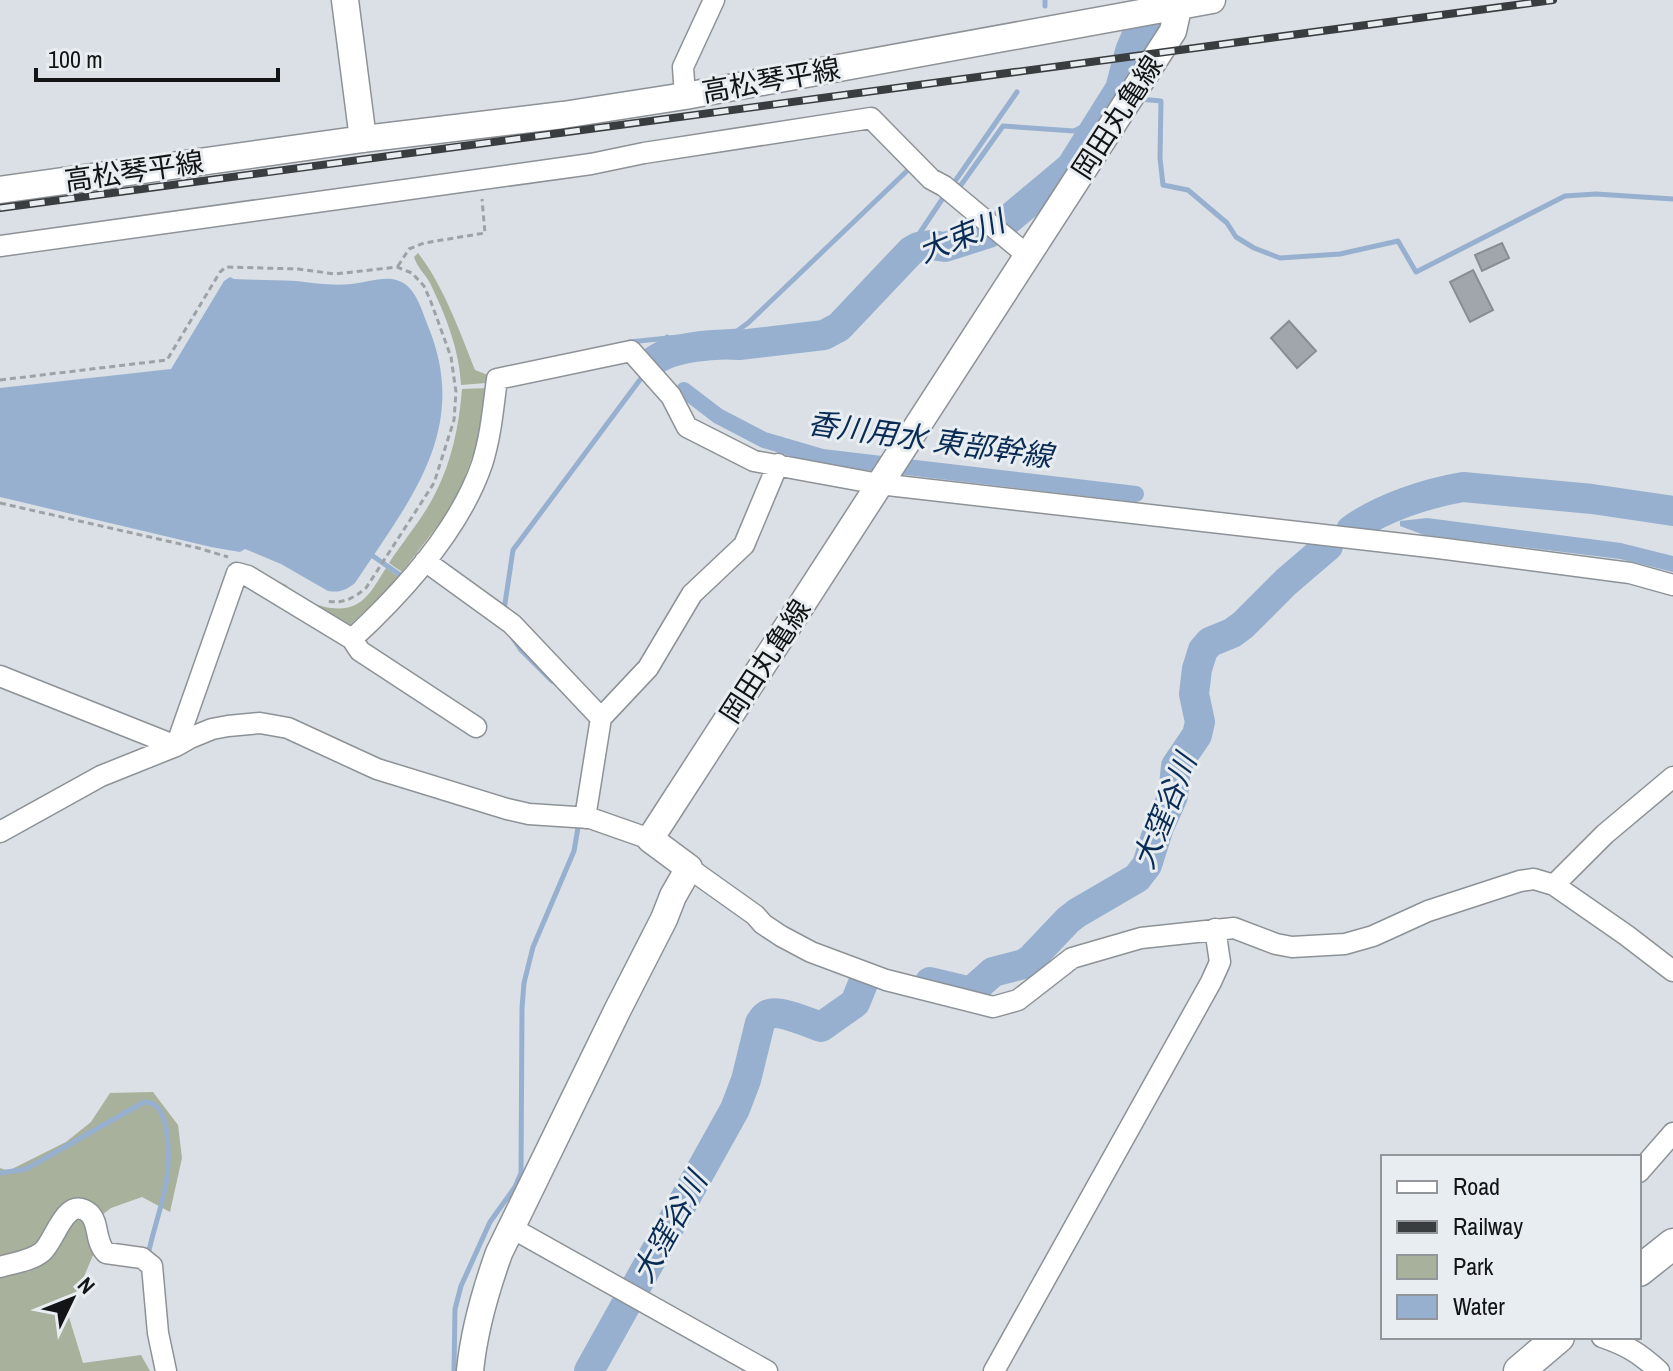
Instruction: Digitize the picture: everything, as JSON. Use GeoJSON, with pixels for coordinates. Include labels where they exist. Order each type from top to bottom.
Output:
{"type":"FeatureCollection","features":[{"type":"Feature","properties":{"kind":"highway"},"geometry":{"type":"LineString","coordinates":[[1641,1269],[1673,1244]]}},
{"type":"Feature","properties":{"kind":"highway"},"geometry":{"type":"LineString","coordinates":[[1519,1371],[1557,1339]]}},
{"type":"Feature","properties":{"kind":"main road"},"geometry":{"type":"LineString","coordinates":[[345,0],[363,139]]}},
{"type":"Feature","properties":{"kind":"main road"},"geometry":{"type":"LineString","coordinates":[[1176,7],[1212,0]]}},
{"type":"Feature","properties":{"kind":"main road","name":"高松琴平線"},"geometry":{"type":"LineString","coordinates":[[0,190],[363,139],[563,115],[685,96],[1176,7]]}},
{"type":"Feature","properties":{"kind":"main road","name":"岡田丸亀線"},"geometry":{"type":"LineString","coordinates":[[650,839],[1173,31],[1176,7]]}},
{"type":"Feature","properties":{"kind":"main road"},"geometry":{"type":"LineString","coordinates":[[470,1371],[485,1293],[510,1227],[689,868],[650,839]]}},
{"type":"Feature","properties":{"kind":"street"},"geometry":{"type":"LineString","coordinates":[[685,96],[683,67],[714,0]]}},
{"type":"Feature","properties":{"kind":"street"},"geometry":{"type":"LineString","coordinates":[[0,246],[591,164],[871,118],[931,179],[949,190],[1027,255]]}},
{"type":"Feature","properties":{"kind":"street"},"geometry":{"type":"LineString","coordinates":[[352,639],[410,582],[464,506],[490,432],[497,379],[631,351],[671,396],[687,427],[754,461],[888,471],[1630,573],[1673,585]]}},
{"type":"Feature","properties":{"kind":"street"},"geometry":{"type":"LineString","coordinates":[[581,818],[601,718],[648,668],[692,594],[744,545],[778,464]]}},
{"type":"Feature","properties":{"kind":"street"},"geometry":{"type":"LineString","coordinates":[[425,561],[506,620],[601,718]]}},
{"type":"Feature","properties":{"kind":"street"},"geometry":{"type":"LineString","coordinates":[[176,746],[237,573],[248,576],[352,639],[360,651],[476,727]]}},
{"type":"Feature","properties":{"kind":"street"},"geometry":{"type":"LineString","coordinates":[[0,676],[176,746]]}},
{"type":"Feature","properties":{"kind":"street"},"geometry":{"type":"LineString","coordinates":[[0,832],[101,776],[201,734],[228,726],[260,723],[288,728],[377,769],[463,796],[529,814],[581,818],[650,839]]}},
{"type":"Feature","properties":{"kind":"street"},"geometry":{"type":"LineString","coordinates":[[1554,885],[1605,834],[1673,777]]}},
{"type":"Feature","properties":{"kind":"street"},"geometry":{"type":"LineString","coordinates":[[689,868],[763,924],[811,952],[886,980],[993,1007],[1018,1000],[1072,958],[1141,938],[1234,928],[1292,947],[1345,944],[1373,936],[1428,911],[1534,879],[1554,885],[1673,971]]}},
{"type":"Feature","properties":{"kind":"street"},"geometry":{"type":"LineString","coordinates":[[994,1371],[1211,982],[1220,962],[1215,929]]}},
{"type":"Feature","properties":{"kind":"street"},"geometry":{"type":"LineString","coordinates":[[1641,1170],[1673,1133]]}},
{"type":"Feature","properties":{"kind":"street"},"geometry":{"type":"LineString","coordinates":[[0,1267],[39,1255],[50,1244],[68,1212],[82,1210],[90,1214],[95,1221],[98,1242],[106,1253],[146,1261],[152,1266],[158,1333],[166,1371]]}},
{"type":"Feature","properties":{"kind":"street"},"geometry":{"type":"LineString","coordinates":[[510,1227],[767,1371]]}},
{"type":"Feature","properties":{"kind":"street"},"geometry":{"type":"LineString","coordinates":[[1608,1339],[1640,1353],[1659,1371]]}},
{"type":"Feature","properties":{"kind":"path"},"geometry":{"type":"LineString","coordinates":[[397,267],[409,249],[424,243],[485,233],[480,179]]}},
{"type":"Feature","properties":{"kind":"path"},"geometry":{"type":"LineString","coordinates":[[0,380],[167,360],[226,267],[298,269],[335,274],[397,267],[412,273],[424,286],[451,357],[456,392],[454,420],[434,483],[366,588],[353,598],[337,603],[323,601]]}},
{"type":"Feature","properties":{"kind":"path"},"geometry":{"type":"LineString","coordinates":[[0,503],[232,558]]}},
{"type":"Feature","properties":{"kind":"green space"},"geometry":{"type":"Polygon","coordinates":[[[418,253],[443,294],[475,370],[488,375],[486,383],[461,385],[451,333],[430,283],[415,261],[418,253]]]}},
{"type":"Feature","properties":{"kind":"green space"},"geometry":{"type":"Polygon","coordinates":[[[488,388],[479,439],[455,503],[402,572],[389,563],[425,512],[441,482],[454,443],[462,389],[488,388]]]}},
{"type":"Feature","properties":{"kind":"green space"},"geometry":{"type":"Polygon","coordinates":[[[237,562],[286,585],[310,602],[329,608],[349,607],[362,601],[386,568],[400,578],[350,625],[342,627],[237,562]]]}},
{"type":"Feature","properties":{"kind":"green space"},"geometry":{"type":"Polygon","coordinates":[[[153,1092],[178,1125],[182,1158],[170,1212],[142,1197],[111,1208],[102,1215],[85,1203],[35,1249],[0,1261],[0,1168],[8,1171],[66,1142],[91,1122],[110,1093],[153,1092]]]}},
{"type":"Feature","properties":{"kind":"green space"},"geometry":{"type":"Polygon","coordinates":[[[75,1216],[84,1219],[94,1253],[68,1314],[83,1363],[141,1355],[150,1371],[0,1371],[0,1270],[75,1216]]]}},
{"type":"Feature","properties":{"kind":"water"},"geometry":{"type":"Polygon","coordinates":[[[230,277],[337,285],[394,279],[410,288],[428,326],[439,364],[442,398],[438,431],[428,463],[395,523],[355,583],[343,590],[328,591],[281,564],[245,549],[240,552],[211,547],[0,497],[0,388],[171,369],[224,281],[230,277]]]}},
{"type":"Feature","properties":{"kind":"water"},"geometry":{"type":"Polygon","coordinates":[[[1427,518],[1621,543],[1673,556],[1673,572],[1620,559],[1424,535],[1400,526],[1400,521],[1427,518]]]}},
{"type":"Feature","properties":{"kind":"building"},"geometry":{"type":"Polygon","coordinates":[[[1502,243],[1509,258],[1482,271],[1475,255],[1502,243]]]}},
{"type":"Feature","properties":{"kind":"building"},"geometry":{"type":"Polygon","coordinates":[[[1473,270],[1493,310],[1470,322],[1450,282],[1473,270]]]}},
{"type":"Feature","properties":{"kind":"building"},"geometry":{"type":"Polygon","coordinates":[[[1289,321],[1316,351],[1297,368],[1271,338],[1289,321]]]}},
{"type":"Feature","properties":{"kind":"waterway"},"geometry":{"type":"LineString","coordinates":[[1045,0],[1045,6]]}},
{"type":"Feature","properties":{"kind":"waterway","name":"大束川"},"geometry":{"type":"LineString","coordinates":[[653,362],[670,353],[693,347],[824,335],[839,327],[911,251],[931,245],[945,247],[989,233],[1003,224],[1071,167],[1120,89],[1136,37],[1152,25]]}},
{"type":"Feature","properties":{"kind":"waterway"},"geometry":{"type":"LineString","coordinates":[[951,187],[1017,92]]}},
{"type":"Feature","properties":{"kind":"waterway"},"geometry":{"type":"LineString","coordinates":[[952,186],[961,185],[1003,126],[1074,131],[1082,127],[1104,99],[1120,98]]}},
{"type":"Feature","properties":{"kind":"waterway"},"geometry":{"type":"LineString","coordinates":[[1139,99],[1161,101],[1163,185],[1188,190],[1227,223],[1236,237],[1280,258],[1340,254],[1398,241],[1416,272],[1565,196],[1596,194],[1673,199]]}},
{"type":"Feature","properties":{"kind":"waterway"},"geometry":{"type":"LineString","coordinates":[[629,342],[737,331],[909,169],[913,172]]}},
{"type":"Feature","properties":{"kind":"waterway"},"geometry":{"type":"LineString","coordinates":[[725,344],[807,333],[833,326],[913,243],[945,195]]}},
{"type":"Feature","properties":{"kind":"waterway"},"geometry":{"type":"LineString","coordinates":[[667,337],[669,352]]}},
{"type":"Feature","properties":{"kind":"waterway"},"geometry":{"type":"LineString","coordinates":[[504,610],[513,550],[645,373]]}},
{"type":"Feature","properties":{"kind":"waterway","name":"香川用水 東部幹線"},"geometry":{"type":"LineString","coordinates":[[684,390],[718,416],[764,440],[822,457],[1136,494]]}},
{"type":"Feature","properties":{"kind":"waterway","name":"大窪谷川"},"geometry":{"type":"LineString","coordinates":[[1351,530],[1405,502],[1463,487],[1592,499],[1673,511]]}},
{"type":"Feature","properties":{"kind":"waterway","name":"大窪谷川"},"geometry":{"type":"LineString","coordinates":[[930,982],[968,991],[993,972],[1024,964],[1077,913],[1137,878],[1147,865],[1173,796],[1176,766],[1197,735],[1200,722],[1194,694],[1203,650],[1210,642],[1243,625],[1328,546]]}},
{"type":"Feature","properties":{"kind":"waterway"},"geometry":{"type":"LineString","coordinates":[[370,554],[404,576]]}},
{"type":"Feature","properties":{"kind":"waterway"},"geometry":{"type":"LineString","coordinates":[[513,638],[552,681]]}},
{"type":"Feature","properties":{"kind":"waterway"},"geometry":{"type":"LineString","coordinates":[[454,1371],[455,1309],[461,1286],[490,1222],[515,1187],[521,1173],[524,983],[533,947],[574,851],[579,822]]}},
{"type":"Feature","properties":{"kind":"waterway","name":"大窪谷川"},"geometry":{"type":"LineString","coordinates":[[589,1371],[735,1109],[746,1080],[760,1023],[774,1013],[821,1027],[855,1003],[864,981]]}},
{"type":"Feature","properties":{"kind":"waterway"},"geometry":{"type":"LineString","coordinates":[[0,1173],[26,1169],[144,1102],[153,1104],[164,1120],[168,1157],[166,1186],[148,1255]]}},
{"type":"Feature","properties":{"kind":"railway"},"geometry":{"type":"LineString","coordinates":[[0,208],[1553,0]]}}]}
